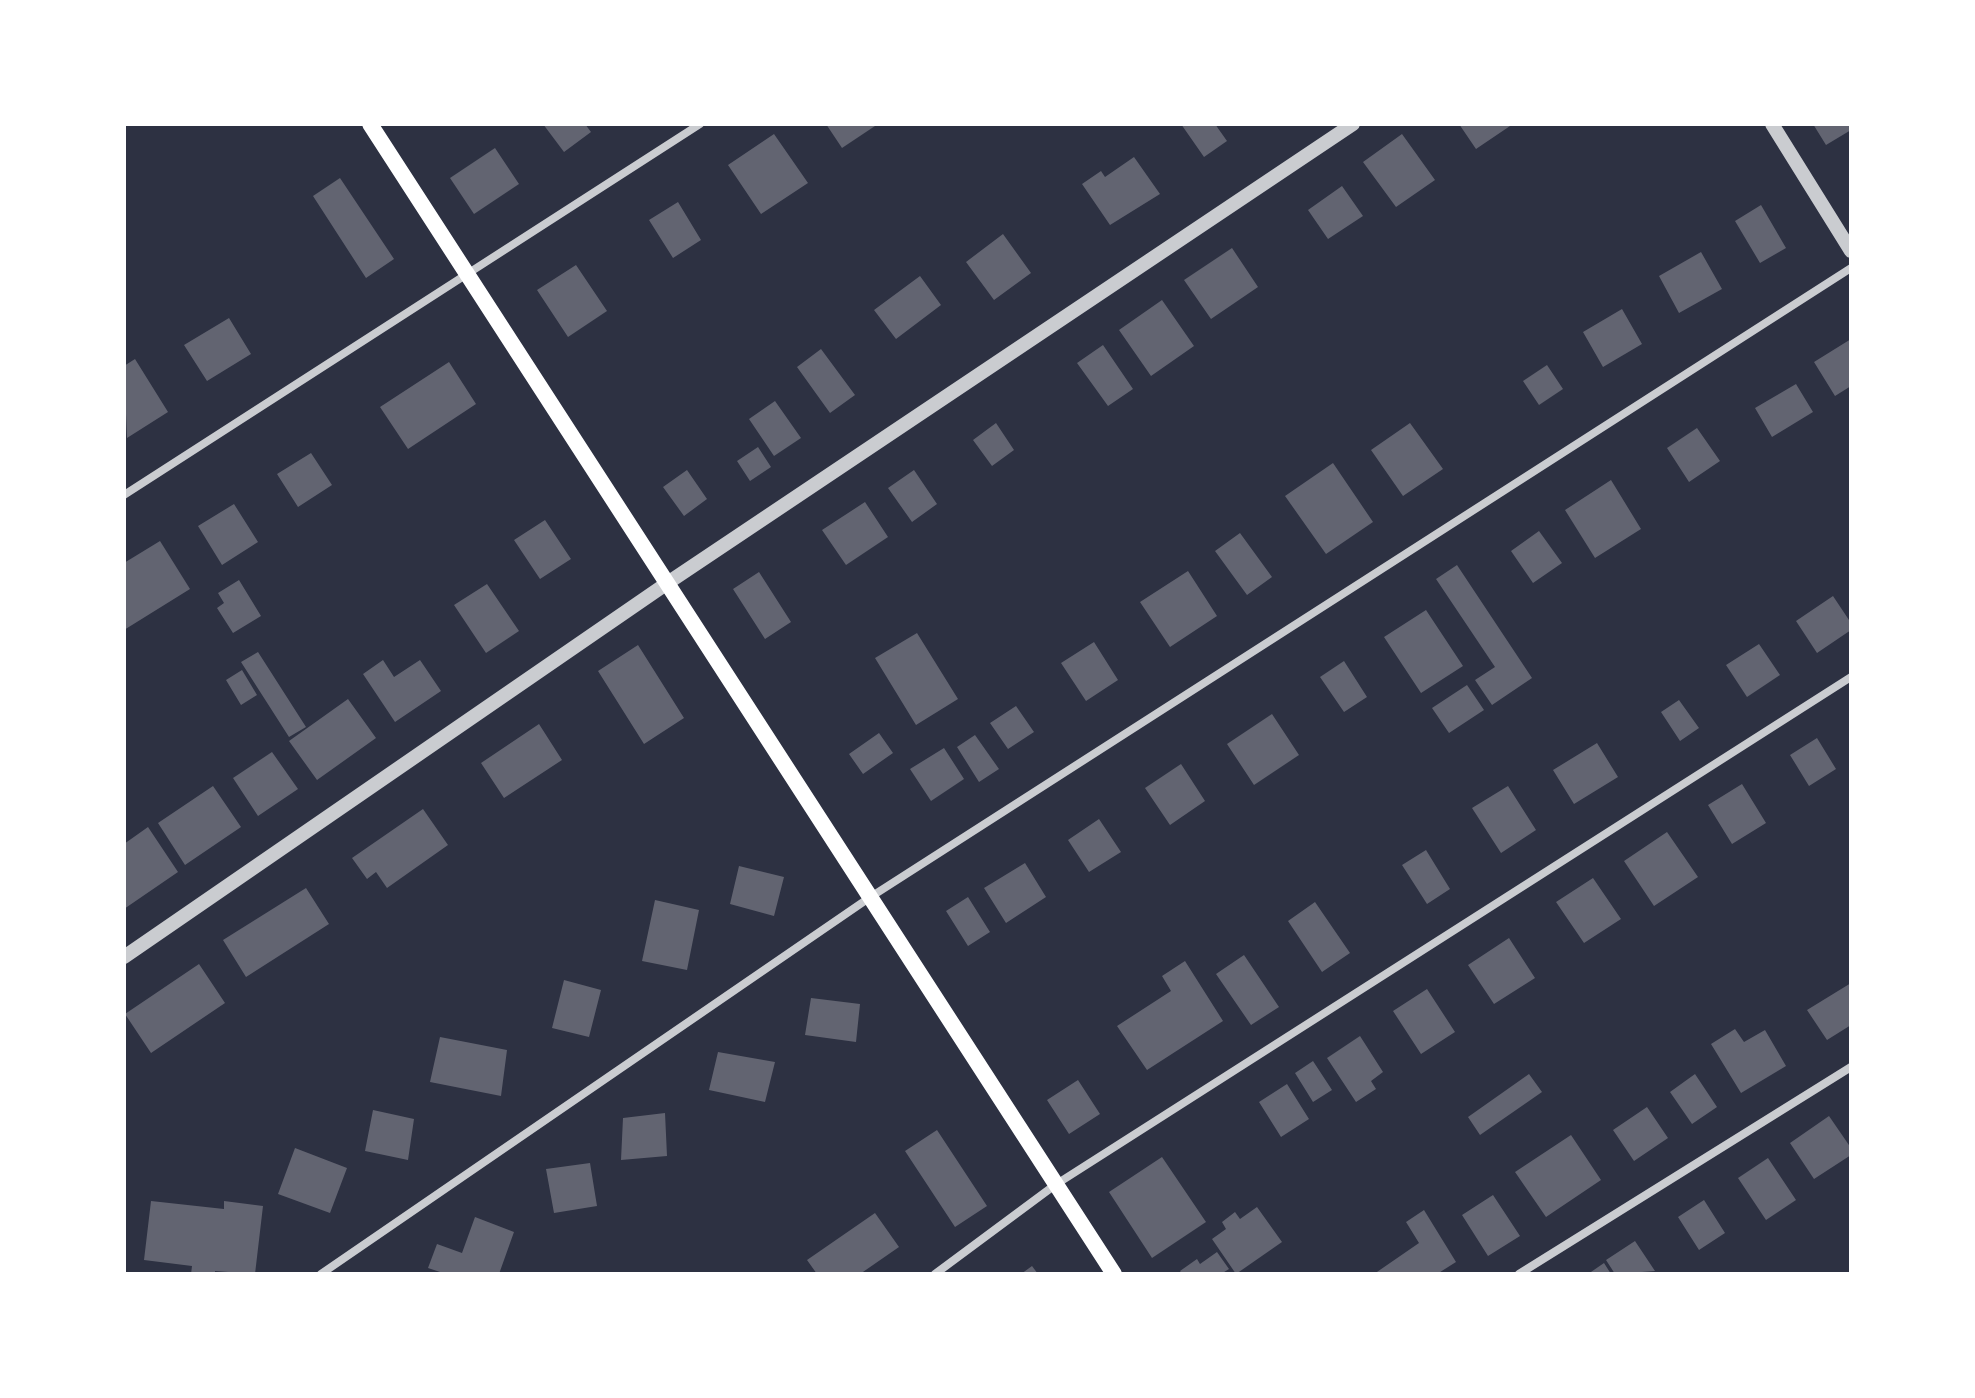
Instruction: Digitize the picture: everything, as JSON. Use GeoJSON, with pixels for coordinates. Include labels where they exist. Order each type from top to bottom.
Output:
{"type":"FeatureCollection","features":[{"type":"Feature","properties":{"kind":"main road"},"geometry":{"type":"LineString","coordinates":[[370,124],[1114,1274]]}},
{"type":"Feature","properties":{"kind":"street"},"geometry":{"type":"LineString","coordinates":[[124,495],[700,124]]}},
{"type":"Feature","properties":{"kind":"street"},"geometry":{"type":"LineString","coordinates":[[124,957],[666,584],[1353,124]]}},
{"type":"Feature","properties":{"kind":"street"},"geometry":{"type":"LineString","coordinates":[[1772,124],[1851,251]]}},
{"type":"Feature","properties":{"kind":"street"},"geometry":{"type":"LineString","coordinates":[[321,1274],[869,898],[1851,268]]}},
{"type":"Feature","properties":{"kind":"street"},"geometry":{"type":"LineString","coordinates":[[935,1274],[1055,1185],[1851,677]]}},
{"type":"Feature","properties":{"kind":"street"},"geometry":{"type":"LineString","coordinates":[[1519,1274],[1851,1067]]}},
{"type":"Feature","properties":{"kind":"building"},"geometry":{"type":"Polygon","coordinates":[[[543,124],[585,124],[591,132],[564,152],[543,124]]]}},
{"type":"Feature","properties":{"kind":"building"},"geometry":{"type":"Polygon","coordinates":[[[826,124],[878,124],[842,148],[826,124]]]}},
{"type":"Feature","properties":{"kind":"building"},"geometry":{"type":"Polygon","coordinates":[[[1181,124],[1215,124],[1227,141],[1204,157],[1181,124]]]}},
{"type":"Feature","properties":{"kind":"building"},"geometry":{"type":"Polygon","coordinates":[[[1459,124],[1513,124],[1476,149],[1459,124]]]}},
{"type":"Feature","properties":{"kind":"building"},"geometry":{"type":"Polygon","coordinates":[[[1813,124],[1851,124],[1851,130],[1826,145],[1813,124]]]}},
{"type":"Feature","properties":{"kind":"building"},"geometry":{"type":"Polygon","coordinates":[[[774,134],[808,183],[761,214],[728,165],[774,134]]]}},
{"type":"Feature","properties":{"kind":"building"},"geometry":{"type":"Polygon","coordinates":[[[1402,134],[1435,180],[1396,207],[1363,162],[1402,134]]]}},
{"type":"Feature","properties":{"kind":"building"},"geometry":{"type":"Polygon","coordinates":[[[495,148],[519,184],[474,214],[450,178],[495,148]]]}},
{"type":"Feature","properties":{"kind":"building"},"geometry":{"type":"Polygon","coordinates":[[[1134,157],[1160,194],[1110,225],[1082,184],[1101,171],[1105,177],[1134,157]]]}},
{"type":"Feature","properties":{"kind":"building"},"geometry":{"type":"Polygon","coordinates":[[[340,178],[394,259],[366,278],[313,196],[340,178]]]}},
{"type":"Feature","properties":{"kind":"building"},"geometry":{"type":"Polygon","coordinates":[[[1342,186],[1363,216],[1328,239],[1308,210],[1342,186]]]}},
{"type":"Feature","properties":{"kind":"building"},"geometry":{"type":"Polygon","coordinates":[[[678,202],[701,240],[673,258],[649,220],[678,202]]]}},
{"type":"Feature","properties":{"kind":"building"},"geometry":{"type":"Polygon","coordinates":[[[1761,205],[1786,248],[1760,263],[1735,221],[1761,205]]]}},
{"type":"Feature","properties":{"kind":"building"},"geometry":{"type":"Polygon","coordinates":[[[1003,234],[1031,273],[994,300],[966,262],[1003,234]]]}},
{"type":"Feature","properties":{"kind":"building"},"geometry":{"type":"Polygon","coordinates":[[[1232,248],[1258,287],[1211,319],[1184,280],[1232,248]]]}},
{"type":"Feature","properties":{"kind":"building"},"geometry":{"type":"Polygon","coordinates":[[[1701,252],[1722,289],[1679,313],[1659,276],[1701,252]]]}},
{"type":"Feature","properties":{"kind":"building"},"geometry":{"type":"Polygon","coordinates":[[[576,265],[607,311],[568,337],[537,290],[576,265]]]}},
{"type":"Feature","properties":{"kind":"building"},"geometry":{"type":"Polygon","coordinates":[[[920,276],[941,305],[896,339],[874,310],[920,276]]]}},
{"type":"Feature","properties":{"kind":"building"},"geometry":{"type":"Polygon","coordinates":[[[1162,300],[1194,346],[1151,376],[1119,330],[1162,300]]]}},
{"type":"Feature","properties":{"kind":"building"},"geometry":{"type":"Polygon","coordinates":[[[1622,309],[1642,344],[1603,367],[1583,332],[1622,309]]]}},
{"type":"Feature","properties":{"kind":"building"},"geometry":{"type":"Polygon","coordinates":[[[229,318],[251,354],[207,381],[184,345],[229,318]]]}},
{"type":"Feature","properties":{"kind":"building"},"geometry":{"type":"Polygon","coordinates":[[[1851,339],[1851,386],[1835,396],[1814,362],[1851,339]]]}},
{"type":"Feature","properties":{"kind":"building"},"geometry":{"type":"Polygon","coordinates":[[[1103,345],[1133,389],[1108,406],[1077,363],[1103,345]]]}},
{"type":"Feature","properties":{"kind":"building"},"geometry":{"type":"Polygon","coordinates":[[[821,349],[855,395],[830,413],[797,367],[821,349]]]}},
{"type":"Feature","properties":{"kind":"building"},"geometry":{"type":"Polygon","coordinates":[[[135,359],[168,412],[127,438],[124,366],[135,359]]]}},
{"type":"Feature","properties":{"kind":"building"},"geometry":{"type":"Polygon","coordinates":[[[449,362],[476,404],[408,449],[380,407],[449,362]]]}},
{"type":"Feature","properties":{"kind":"building"},"geometry":{"type":"Polygon","coordinates":[[[1547,365],[1563,389],[1539,405],[1523,381],[1547,365]]]}},
{"type":"Feature","properties":{"kind":"building"},"geometry":{"type":"Polygon","coordinates":[[[1796,384],[1813,412],[1772,437],[1755,408],[1796,384]]]}},
{"type":"Feature","properties":{"kind":"building"},"geometry":{"type":"Polygon","coordinates":[[[775,401],[801,438],[774,456],[749,419],[775,401]]]}},
{"type":"Feature","properties":{"kind":"building"},"geometry":{"type":"Polygon","coordinates":[[[996,423],[1014,450],[992,466],[973,440],[996,423]]]}},
{"type":"Feature","properties":{"kind":"building"},"geometry":{"type":"Polygon","coordinates":[[[1410,423],[1443,469],[1403,496],[1371,450],[1410,423]]]}},
{"type":"Feature","properties":{"kind":"building"},"geometry":{"type":"Polygon","coordinates":[[[1697,428],[1720,461],[1689,482],[1667,448],[1697,428]]]}},
{"type":"Feature","properties":{"kind":"building"},"geometry":{"type":"Polygon","coordinates":[[[758,447],[771,467],[750,481],[737,461],[758,447]]]}},
{"type":"Feature","properties":{"kind":"building"},"geometry":{"type":"Polygon","coordinates":[[[311,453],[332,485],[298,507],[277,474],[311,453]]]}},
{"type":"Feature","properties":{"kind":"building"},"geometry":{"type":"Polygon","coordinates":[[[1333,463],[1373,522],[1326,554],[1285,496],[1333,463]]]}},
{"type":"Feature","properties":{"kind":"building"},"geometry":{"type":"Polygon","coordinates":[[[687,470],[707,499],[684,516],[663,487],[687,470]]]}},
{"type":"Feature","properties":{"kind":"building"},"geometry":{"type":"Polygon","coordinates":[[[914,470],[937,504],[912,522],[888,488],[914,470]]]}},
{"type":"Feature","properties":{"kind":"building"},"geometry":{"type":"Polygon","coordinates":[[[1611,480],[1641,529],[1595,558],[1565,510],[1611,480]]]}},
{"type":"Feature","properties":{"kind":"building"},"geometry":{"type":"Polygon","coordinates":[[[865,502],[888,537],[846,565],[822,530],[865,502]]]}},
{"type":"Feature","properties":{"kind":"building"},"geometry":{"type":"Polygon","coordinates":[[[234,504],[258,542],[222,565],[198,526],[234,504]]]}},
{"type":"Feature","properties":{"kind":"building"},"geometry":{"type":"Polygon","coordinates":[[[545,520],[571,559],[540,579],[514,540],[545,520]]]}},
{"type":"Feature","properties":{"kind":"building"},"geometry":{"type":"Polygon","coordinates":[[[1539,531],[1562,563],[1533,583],[1511,551],[1539,531]]]}},
{"type":"Feature","properties":{"kind":"building"},"geometry":{"type":"Polygon","coordinates":[[[1240,533],[1272,577],[1247,595],[1215,551],[1240,533]]]}},
{"type":"Feature","properties":{"kind":"building"},"geometry":{"type":"Polygon","coordinates":[[[160,541],[190,589],[124,630],[124,563],[160,541]]]}},
{"type":"Feature","properties":{"kind":"building"},"geometry":{"type":"Polygon","coordinates":[[[1457,565],[1532,678],[1492,705],[1475,680],[1495,667],[1436,579],[1457,565]]]}},
{"type":"Feature","properties":{"kind":"building"},"geometry":{"type":"Polygon","coordinates":[[[1188,571],[1217,616],[1170,647],[1140,602],[1188,571]]]}},
{"type":"Feature","properties":{"kind":"building"},"geometry":{"type":"Polygon","coordinates":[[[759,572],[791,622],[765,639],[733,589],[759,572]]]}},
{"type":"Feature","properties":{"kind":"building"},"geometry":{"type":"Polygon","coordinates":[[[239,580],[261,616],[233,633],[217,608],[224,603],[218,593],[239,580]]]}},
{"type":"Feature","properties":{"kind":"building"},"geometry":{"type":"Polygon","coordinates":[[[487,584],[519,631],[486,653],[454,605],[487,584]]]}},
{"type":"Feature","properties":{"kind":"building"},"geometry":{"type":"Polygon","coordinates":[[[1833,596],[1851,623],[1851,630],[1817,653],[1796,621],[1833,596]]]}},
{"type":"Feature","properties":{"kind":"building"},"geometry":{"type":"Polygon","coordinates":[[[1426,610],[1463,666],[1421,693],[1384,637],[1426,610]]]}},
{"type":"Feature","properties":{"kind":"building"},"geometry":{"type":"Polygon","coordinates":[[[917,633],[958,699],[916,725],[875,658],[917,633]]]}},
{"type":"Feature","properties":{"kind":"building"},"geometry":{"type":"Polygon","coordinates":[[[1094,642],[1118,680],[1086,701],[1061,663],[1094,642]]]}},
{"type":"Feature","properties":{"kind":"building"},"geometry":{"type":"Polygon","coordinates":[[[1759,644],[1780,675],[1747,697],[1726,665],[1759,644]]]}},
{"type":"Feature","properties":{"kind":"building"},"geometry":{"type":"Polygon","coordinates":[[[638,645],[684,718],[644,744],[598,671],[638,645]]]}},
{"type":"Feature","properties":{"kind":"building"},"geometry":{"type":"Polygon","coordinates":[[[258,652],[306,727],[289,737],[241,662],[258,652]]]}},
{"type":"Feature","properties":{"kind":"building"},"geometry":{"type":"Polygon","coordinates":[[[383,660],[394,677],[420,660],[441,691],[395,722],[363,674],[383,660]]]}},
{"type":"Feature","properties":{"kind":"building"},"geometry":{"type":"Polygon","coordinates":[[[1344,661],[1367,697],[1344,712],[1320,677],[1344,661]]]}},
{"type":"Feature","properties":{"kind":"building"},"geometry":{"type":"Polygon","coordinates":[[[242,670],[257,695],[241,705],[226,680],[242,670]]]}},
{"type":"Feature","properties":{"kind":"building"},"geometry":{"type":"Polygon","coordinates":[[[1467,685],[1484,710],[1449,733],[1432,708],[1467,685]]]}},
{"type":"Feature","properties":{"kind":"building"},"geometry":{"type":"Polygon","coordinates":[[[348,699],[376,738],[317,780],[289,741],[348,699]]]}},
{"type":"Feature","properties":{"kind":"building"},"geometry":{"type":"Polygon","coordinates":[[[1679,700],[1699,728],[1680,741],[1661,712],[1679,700]]]}},
{"type":"Feature","properties":{"kind":"building"},"geometry":{"type":"Polygon","coordinates":[[[1016,706],[1034,732],[1008,749],[990,723],[1016,706]]]}},
{"type":"Feature","properties":{"kind":"building"},"geometry":{"type":"Polygon","coordinates":[[[1272,714],[1299,755],[1254,785],[1227,744],[1272,714]]]}},
{"type":"Feature","properties":{"kind":"building"},"geometry":{"type":"Polygon","coordinates":[[[539,724],[562,760],[504,798],[481,763],[539,724]]]}},
{"type":"Feature","properties":{"kind":"building"},"geometry":{"type":"Polygon","coordinates":[[[879,733],[893,753],[863,774],[849,754],[879,733]]]}},
{"type":"Feature","properties":{"kind":"building"},"geometry":{"type":"Polygon","coordinates":[[[975,735],[999,769],[979,782],[957,747],[975,735]]]}},
{"type":"Feature","properties":{"kind":"building"},"geometry":{"type":"Polygon","coordinates":[[[1817,738],[1836,769],[1809,786],[1790,755],[1817,738]]]}},
{"type":"Feature","properties":{"kind":"building"},"geometry":{"type":"Polygon","coordinates":[[[1597,743],[1618,777],[1574,804],[1553,770],[1597,743]]]}},
{"type":"Feature","properties":{"kind":"building"},"geometry":{"type":"Polygon","coordinates":[[[944,748],[964,779],[931,801],[910,769],[944,748]]]}},
{"type":"Feature","properties":{"kind":"building"},"geometry":{"type":"Polygon","coordinates":[[[272,752],[298,789],[258,816],[233,778],[272,752]]]}},
{"type":"Feature","properties":{"kind":"building"},"geometry":{"type":"Polygon","coordinates":[[[1181,764],[1205,801],[1170,825],[1145,788],[1181,764]]]}},
{"type":"Feature","properties":{"kind":"building"},"geometry":{"type":"Polygon","coordinates":[[[1742,784],[1766,823],[1732,844],[1708,805],[1742,784]]]}},
{"type":"Feature","properties":{"kind":"building"},"geometry":{"type":"Polygon","coordinates":[[[213,786],[241,827],[185,865],[158,823],[213,786]]]}},
{"type":"Feature","properties":{"kind":"building"},"geometry":{"type":"Polygon","coordinates":[[[1508,786],[1536,830],[1501,853],[1472,808],[1508,786]]]}},
{"type":"Feature","properties":{"kind":"building"},"geometry":{"type":"Polygon","coordinates":[[[423,809],[448,845],[387,888],[376,872],[367,879],[352,858],[423,809]]]}},
{"type":"Feature","properties":{"kind":"building"},"geometry":{"type":"Polygon","coordinates":[[[1099,819],[1121,852],[1089,872],[1068,840],[1099,819]]]}},
{"type":"Feature","properties":{"kind":"building"},"geometry":{"type":"Polygon","coordinates":[[[148,827],[178,872],[124,909],[124,844],[148,827]]]}},
{"type":"Feature","properties":{"kind":"building"},"geometry":{"type":"Polygon","coordinates":[[[1667,832],[1698,877],[1654,906],[1624,861],[1667,832]]]}},
{"type":"Feature","properties":{"kind":"building"},"geometry":{"type":"Polygon","coordinates":[[[1426,850],[1450,889],[1427,904],[1402,865],[1426,850]]]}},
{"type":"Feature","properties":{"kind":"building"},"geometry":{"type":"Polygon","coordinates":[[[1025,863],[1046,897],[1006,923],[984,888],[1025,863]]]}},
{"type":"Feature","properties":{"kind":"building"},"geometry":{"type":"Polygon","coordinates":[[[739,866],[784,877],[774,916],[730,904],[739,866]]]}},
{"type":"Feature","properties":{"kind":"building"},"geometry":{"type":"Polygon","coordinates":[[[1593,878],[1621,919],[1584,943],[1556,902],[1593,878]]]}},
{"type":"Feature","properties":{"kind":"building"},"geometry":{"type":"Polygon","coordinates":[[[306,888],[329,924],[246,977],[223,940],[306,888]]]}},
{"type":"Feature","properties":{"kind":"building"},"geometry":{"type":"Polygon","coordinates":[[[968,897],[990,932],[968,946],[946,911],[968,897]]]}},
{"type":"Feature","properties":{"kind":"building"},"geometry":{"type":"Polygon","coordinates":[[[655,900],[699,910],[687,970],[642,961],[655,900]]]}},
{"type":"Feature","properties":{"kind":"building"},"geometry":{"type":"Polygon","coordinates":[[[1315,902],[1350,953],[1322,972],[1288,921],[1315,902]]]}},
{"type":"Feature","properties":{"kind":"building"},"geometry":{"type":"Polygon","coordinates":[[[1509,938],[1535,978],[1494,1004],[1468,965],[1509,938]]]}},
{"type":"Feature","properties":{"kind":"building"},"geometry":{"type":"Polygon","coordinates":[[[1244,955],[1279,1007],[1251,1025],[1216,974],[1244,955]]]}},
{"type":"Feature","properties":{"kind":"building"},"geometry":{"type":"Polygon","coordinates":[[[1185,961],[1223,1021],[1147,1070],[1117,1026],[1171,991],[1162,976],[1185,961]]]}},
{"type":"Feature","properties":{"kind":"building"},"geometry":{"type":"Polygon","coordinates":[[[199,964],[225,1003],[151,1053],[125,1014],[199,964]]]}},
{"type":"Feature","properties":{"kind":"building"},"geometry":{"type":"Polygon","coordinates":[[[564,980],[601,990],[589,1037],[552,1028],[564,980]]]}},
{"type":"Feature","properties":{"kind":"building"},"geometry":{"type":"Polygon","coordinates":[[[1851,983],[1851,1025],[1827,1040],[1807,1010],[1851,983]]]}},
{"type":"Feature","properties":{"kind":"building"},"geometry":{"type":"Polygon","coordinates":[[[1427,989],[1455,1032],[1421,1054],[1393,1011],[1427,989]]]}},
{"type":"Feature","properties":{"kind":"building"},"geometry":{"type":"Polygon","coordinates":[[[811,998],[860,1004],[856,1042],[805,1035],[811,998]]]}},
{"type":"Feature","properties":{"kind":"building"},"geometry":{"type":"Polygon","coordinates":[[[1735,1029],[1744,1042],[1765,1030],[1786,1066],[1741,1093],[1711,1044],[1735,1029]]]}},
{"type":"Feature","properties":{"kind":"building"},"geometry":{"type":"Polygon","coordinates":[[[1360,1036],[1383,1072],[1371,1081],[1376,1089],[1356,1102],[1327,1058],[1360,1036]]]}},
{"type":"Feature","properties":{"kind":"building"},"geometry":{"type":"Polygon","coordinates":[[[440,1037],[507,1050],[501,1096],[430,1082],[440,1037]]]}},
{"type":"Feature","properties":{"kind":"building"},"geometry":{"type":"Polygon","coordinates":[[[718,1052],[775,1062],[765,1102],[709,1090],[718,1052]]]}},
{"type":"Feature","properties":{"kind":"building"},"geometry":{"type":"Polygon","coordinates":[[[1313,1061],[1332,1090],[1313,1102],[1295,1073],[1313,1061]]]}},
{"type":"Feature","properties":{"kind":"building"},"geometry":{"type":"Polygon","coordinates":[[[1529,1074],[1542,1092],[1480,1135],[1468,1117],[1529,1074]]]}},
{"type":"Feature","properties":{"kind":"building"},"geometry":{"type":"Polygon","coordinates":[[[1695,1074],[1717,1107],[1692,1124],[1670,1092],[1695,1074]]]}},
{"type":"Feature","properties":{"kind":"building"},"geometry":{"type":"Polygon","coordinates":[[[1078,1080],[1100,1114],[1069,1134],[1047,1100],[1078,1080]]]}},
{"type":"Feature","properties":{"kind":"building"},"geometry":{"type":"Polygon","coordinates":[[[1287,1084],[1309,1119],[1281,1137],[1259,1102],[1287,1084]]]}},
{"type":"Feature","properties":{"kind":"building"},"geometry":{"type":"Polygon","coordinates":[[[1647,1107],[1668,1138],[1634,1161],[1613,1130],[1647,1107]]]}},
{"type":"Feature","properties":{"kind":"building"},"geometry":{"type":"Polygon","coordinates":[[[373,1110],[414,1119],[408,1160],[365,1151],[373,1110]]]}},
{"type":"Feature","properties":{"kind":"building"},"geometry":{"type":"Polygon","coordinates":[[[665,1113],[667,1156],[621,1160],[623,1118],[665,1113]]]}},
{"type":"Feature","properties":{"kind":"building"},"geometry":{"type":"Polygon","coordinates":[[[1829,1116],[1851,1148],[1851,1155],[1814,1179],[1790,1143],[1829,1116]]]}},
{"type":"Feature","properties":{"kind":"building"},"geometry":{"type":"Polygon","coordinates":[[[937,1130],[987,1206],[955,1227],[905,1151],[937,1130]]]}},
{"type":"Feature","properties":{"kind":"building"},"geometry":{"type":"Polygon","coordinates":[[[1571,1135],[1601,1180],[1546,1217],[1515,1172],[1571,1135]]]}},
{"type":"Feature","properties":{"kind":"building"},"geometry":{"type":"Polygon","coordinates":[[[295,1148],[347,1168],[330,1213],[278,1194],[295,1148]]]}},
{"type":"Feature","properties":{"kind":"building"},"geometry":{"type":"Polygon","coordinates":[[[1162,1157],[1206,1222],[1152,1258],[1109,1192],[1162,1157]]]}},
{"type":"Feature","properties":{"kind":"building"},"geometry":{"type":"Polygon","coordinates":[[[1768,1158],[1796,1200],[1766,1220],[1738,1178],[1768,1158]]]}},
{"type":"Feature","properties":{"kind":"building"},"geometry":{"type":"Polygon","coordinates":[[[590,1163],[597,1206],[554,1213],[546,1169],[590,1163]]]}},
{"type":"Feature","properties":{"kind":"building"},"geometry":{"type":"Polygon","coordinates":[[[1493,1195],[1520,1236],[1488,1256],[1462,1215],[1493,1195]]]}},
{"type":"Feature","properties":{"kind":"building"},"geometry":{"type":"Polygon","coordinates":[[[1704,1200],[1725,1233],[1699,1250],[1678,1217],[1704,1200]]]}},
{"type":"Feature","properties":{"kind":"building"},"geometry":{"type":"Polygon","coordinates":[[[151,1201],[224,1209],[224,1201],[263,1206],[255,1274],[215,1271],[215,1274],[191,1274],[192,1266],[144,1260],[151,1201]]]}},
{"type":"Feature","properties":{"kind":"building"},"geometry":{"type":"Polygon","coordinates":[[[1257,1207],[1282,1242],[1236,1274],[1212,1239],[1226,1229],[1222,1222],[1235,1212],[1240,1219],[1257,1207]]]}},
{"type":"Feature","properties":{"kind":"building"},"geometry":{"type":"Polygon","coordinates":[[[1424,1210],[1456,1262],[1437,1274],[1374,1274],[1419,1243],[1406,1222],[1424,1210]]]}},
{"type":"Feature","properties":{"kind":"building"},"geometry":{"type":"Polygon","coordinates":[[[875,1213],[899,1247],[860,1274],[817,1274],[807,1260],[875,1213]]]}},
{"type":"Feature","properties":{"kind":"building"},"geometry":{"type":"Polygon","coordinates":[[[475,1217],[514,1232],[499,1274],[446,1274],[428,1268],[437,1244],[462,1253],[475,1217]]]}},
{"type":"Feature","properties":{"kind":"building"},"geometry":{"type":"Polygon","coordinates":[[[1635,1241],[1655,1271],[1615,1274],[1606,1260],[1635,1241]]]}},
{"type":"Feature","properties":{"kind":"building"},"geometry":{"type":"Polygon","coordinates":[[[1217,1252],[1229,1269],[1221,1274],[1182,1274],[1180,1271],[1197,1259],[1200,1264],[1217,1252]]]}},
{"type":"Feature","properties":{"kind":"building"},"geometry":{"type":"Polygon","coordinates":[[[1604,1263],[1611,1274],[1588,1274],[1604,1263]]]}},
{"type":"Feature","properties":{"kind":"building"},"geometry":{"type":"Polygon","coordinates":[[[1032,1266],[1038,1274],[1021,1274],[1032,1266]]]}}]}
